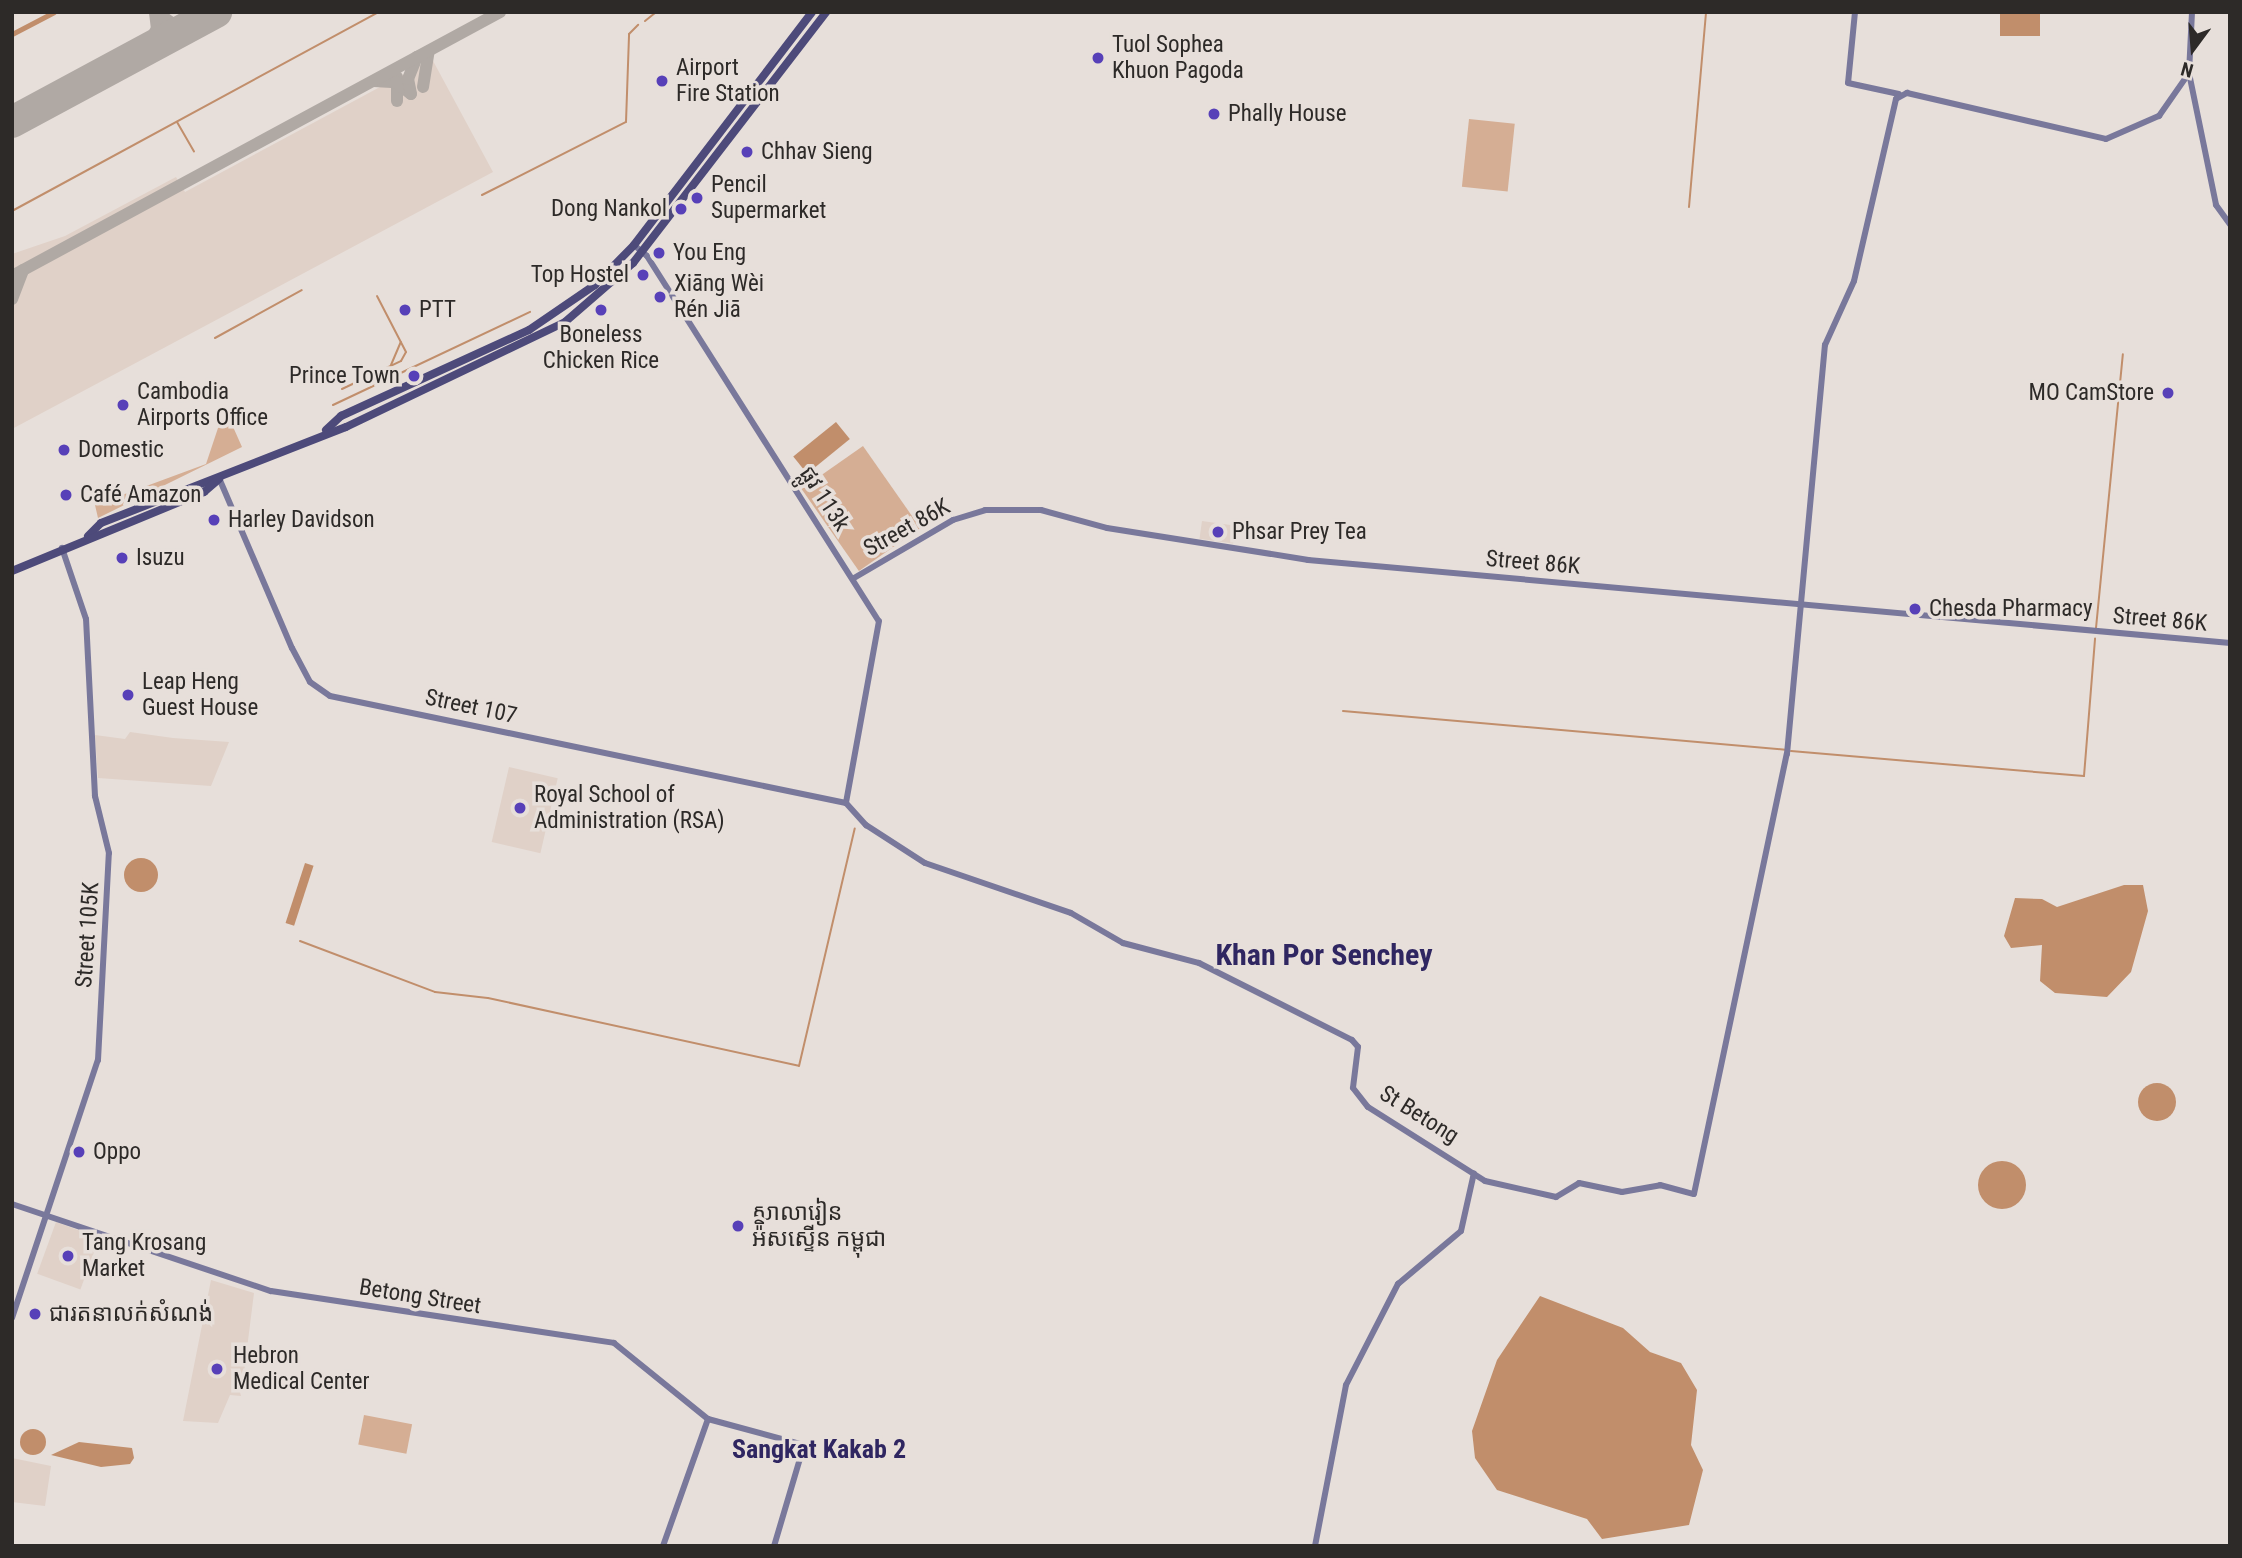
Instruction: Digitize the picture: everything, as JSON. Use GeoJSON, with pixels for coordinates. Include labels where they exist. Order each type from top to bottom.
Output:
{"type":"FeatureCollection","features":[{"type":"Feature","properties":{"kind":"highway"},"geometry":{"type":"LineString","coordinates":[[326,430],[341,416],[546,320],[595,285],[634,244],[812,12]]}},
{"type":"Feature","properties":{"kind":"highway"},"geometry":{"type":"LineString","coordinates":[[12,570],[88,536],[152,514],[219,478],[326,430],[346,427],[550,331],[604,293],[643,252],[826,12]]}},
{"type":"Feature","properties":{"kind":"street"},"geometry":{"type":"LineString","coordinates":[[1855,12],[1848,83],[2106,139],[2159,116],[2189,73]]}},
{"type":"Feature","properties":{"kind":"street"},"geometry":{"type":"LineString","coordinates":[[2192,12],[2189,73],[2216,205],[2230,224]]}},
{"type":"Feature","properties":{"kind":"street"},"geometry":{"type":"LineString","coordinates":[[1801,605],[1825,345],[1854,281],[1899,94]]}},
{"type":"Feature","properties":{"kind":"street","name":"ផ្លូវ 113k"},"geometry":{"type":"LineString","coordinates":[[634,244],[643,252],[853,578],[881,631],[846,803]]}},
{"type":"Feature","properties":{"kind":"street","name":"Street 107"},"geometry":{"type":"LineString","coordinates":[[219,478],[292,648],[310,682],[330,696],[846,803]]}},
{"type":"Feature","properties":{"kind":"street","name":"Street 86K"},"geometry":{"type":"LineString","coordinates":[[853,578],[953,520],[985,510],[1028,509],[1308,560],[2230,643]]}},
{"type":"Feature","properties":{"kind":"street","name":"Street 105K"},"geometry":{"type":"LineString","coordinates":[[12,1318],[98,1060],[110,866],[93,774],[86,619],[62,548]]}},
{"type":"Feature","properties":{"kind":"street","name":"St Betong"},"geometry":{"type":"LineString","coordinates":[[846,803],[866,825],[925,863],[1071,913],[1123,943],[1199,963],[1352,1040],[1358,1047],[1356,1093],[1399,1128],[1494,1184],[1551,1196],[1579,1183],[1622,1192],[1660,1185],[1694,1194],[1788,750],[1801,605]]}},
{"type":"Feature","properties":{"kind":"street"},"geometry":{"type":"LineString","coordinates":[[1315,1546],[1346,1385],[1398,1284],[1461,1231],[1474,1173]]}},
{"type":"Feature","properties":{"kind":"street","name":"Betong Street"},"geometry":{"type":"LineString","coordinates":[[12,1204],[266,1290],[606,1340],[708,1419],[804,1445],[774,1546]]}},
{"type":"Feature","properties":{"kind":"street"},"geometry":{"type":"LineString","coordinates":[[12,1288],[22,1291]]}},
{"type":"Feature","properties":{"kind":"street"},"geometry":{"type":"LineString","coordinates":[[663,1546],[708,1419]]}},
{"type":"Feature","properties":{"kind":"shaded area"},"geometry":{"type":"Polygon","coordinates":[[[2000,12],[2040,12],[2040,36],[2000,36],[2000,12]]]}},
{"type":"Feature","properties":{"kind":"shaded area"},"geometry":{"type":"Polygon","coordinates":[[[432,59],[493,172],[12,429],[12,254],[65,236],[176,177],[185,192],[432,59]]]}},
{"type":"Feature","properties":{"kind":"shaded area"},"geometry":{"type":"Polygon","coordinates":[[[1469,119],[1515,124],[1508,191],[1462,187],[1469,119]]]}},
{"type":"Feature","properties":{"kind":"shaded area"},"geometry":{"type":"Polygon","coordinates":[[[230,420],[242,447],[98,518],[95,505],[206,464],[218,428],[230,420]]]}},
{"type":"Feature","properties":{"kind":"shaded area"},"geometry":{"type":"Polygon","coordinates":[[[836,422],[850,439],[807,474],[793,457],[836,422]]]}},
{"type":"Feature","properties":{"kind":"shaded area"},"geometry":{"type":"Polygon","coordinates":[[[863,446],[920,528],[859,571],[802,489],[863,446]]]}},
{"type":"Feature","properties":{"kind":"shaded area","name":"Phsar Prey Tea"},"geometry":{"type":"Polygon","coordinates":[[[1202,521],[1236,526],[1233,544],[1199,539],[1202,521]]]}},
{"type":"Feature","properties":{"kind":"shaded area"},"geometry":{"type":"Polygon","coordinates":[[[130,732],[229,742],[211,786],[98,778],[95,735],[125,739],[130,732]]]}},
{"type":"Feature","properties":{"kind":"shaded area","name":"Royal School of Administration (RSA)"},"geometry":{"type":"Polygon","coordinates":[[[509,767],[558,778],[540,853],[492,842],[509,767]]]}},
{"type":"Feature","properties":{"kind":"shaded area"},"geometry":{"type":"Polygon","coordinates":[[[141,858],[153,863],[158,875],[153,887],[141,892],[129,887],[124,875],[129,863],[141,858]]]}},
{"type":"Feature","properties":{"kind":"shaded area"},"geometry":{"type":"Polygon","coordinates":[[[305,863],[314,866],[294,926],[286,923],[305,863]]]}},
{"type":"Feature","properties":{"kind":"shaded area"},"geometry":{"type":"Polygon","coordinates":[[[2124,885],[2143,885],[2148,911],[2131,972],[2107,997],[2055,993],[2040,981],[2042,945],[2011,948],[2004,936],[2015,898],[2042,899],[2057,907],[2124,885]]]}},
{"type":"Feature","properties":{"kind":"shaded area"},"geometry":{"type":"Polygon","coordinates":[[[2157,1083],[2170,1089],[2176,1102],[2170,1115],[2157,1121],[2144,1115],[2138,1102],[2144,1089],[2157,1083]]]}},
{"type":"Feature","properties":{"kind":"shaded area"},"geometry":{"type":"Polygon","coordinates":[[[2002,1161],[2019,1168],[2026,1185],[2019,1202],[2002,1209],[1985,1202],[1978,1185],[1985,1168],[2002,1161]]]}},
{"type":"Feature","properties":{"kind":"shaded area","name":"Tang Krosang Market"},"geometry":{"type":"Polygon","coordinates":[[[56,1222],[99,1238],[80,1289],[37,1274],[56,1222]]]}},
{"type":"Feature","properties":{"kind":"shaded area","name":"Hebron Medical Center"},"geometry":{"type":"Polygon","coordinates":[[[211,1280],[254,1293],[241,1396],[230,1395],[218,1423],[183,1421],[211,1280]]]}},
{"type":"Feature","properties":{"kind":"shaded area"},"geometry":{"type":"Polygon","coordinates":[[[1540,1296],[1623,1328],[1650,1352],[1681,1363],[1697,1390],[1691,1445],[1703,1470],[1689,1525],[1602,1539],[1587,1519],[1497,1490],[1475,1458],[1472,1431],[1497,1360],[1540,1296]]]}},
{"type":"Feature","properties":{"kind":"shaded area"},"geometry":{"type":"Polygon","coordinates":[[[364,1415],[412,1424],[406,1454],[358,1444],[364,1415]]]}},
{"type":"Feature","properties":{"kind":"shaded area"},"geometry":{"type":"Polygon","coordinates":[[[33,1429],[42,1433],[46,1442],[42,1451],[33,1455],[24,1451],[20,1442],[24,1433],[33,1429]]]}},
{"type":"Feature","properties":{"kind":"shaded area"},"geometry":{"type":"Polygon","coordinates":[[[79,1442],[132,1448],[134,1458],[130,1464],[101,1467],[51,1455],[79,1442]]]}},
{"type":"Feature","properties":{"kind":"shaded area"},"geometry":{"type":"Polygon","coordinates":[[[12,1458],[51,1466],[45,1506],[12,1502],[12,1458]]]}},
{"type":"Feature","properties":{"kind":"waterway"},"geometry":{"type":"LineString","coordinates":[[12,34],[54,12]]}},
{"type":"Feature","properties":{"kind":"waterway"},"geometry":{"type":"LineString","coordinates":[[12,211],[378,12]]}},
{"type":"Feature","properties":{"kind":"waterway"},"geometry":{"type":"LineString","coordinates":[[645,21],[656,12]]}},
{"type":"Feature","properties":{"kind":"waterway"},"geometry":{"type":"LineString","coordinates":[[1689,207],[1706,12]]}},
{"type":"Feature","properties":{"kind":"waterway"},"geometry":{"type":"LineString","coordinates":[[482,195],[626,122],[629,34],[638,25]]}},
{"type":"Feature","properties":{"kind":"waterway"},"geometry":{"type":"LineString","coordinates":[[177,122],[194,152]]}},
{"type":"Feature","properties":{"kind":"waterway"},"geometry":{"type":"LineString","coordinates":[[215,338],[302,290]]}},
{"type":"Feature","properties":{"kind":"waterway"},"geometry":{"type":"LineString","coordinates":[[342,389],[401,361],[406,352],[377,296]]}},
{"type":"Feature","properties":{"kind":"waterway"},"geometry":{"type":"LineString","coordinates":[[333,405],[530,312]]}},
{"type":"Feature","properties":{"kind":"waterway"},"geometry":{"type":"LineString","coordinates":[[391,365],[401,342]]}},
{"type":"Feature","properties":{"kind":"waterway"},"geometry":{"type":"LineString","coordinates":[[2096,628],[2123,354]]}},
{"type":"Feature","properties":{"kind":"waterway"},"geometry":{"type":"LineString","coordinates":[[1791,751],[2084,776],[2095,638]]}},
{"type":"Feature","properties":{"kind":"waterway"},"geometry":{"type":"LineString","coordinates":[[1343,711],[1785,750]]}},
{"type":"Feature","properties":{"kind":"waterway"},"geometry":{"type":"LineString","coordinates":[[300,941],[435,992],[488,998],[799,1066],[855,828]]}},
{"type":"Feature","properties":{"kind":"taxiway"},"geometry":{"type":"LineString","coordinates":[[143,52],[157,29],[155,12]]}},
{"type":"Feature","properties":{"kind":"taxiway"},"geometry":{"type":"LineString","coordinates":[[156,12],[172,23],[196,23]]}},
{"type":"Feature","properties":{"kind":"taxiway"},"geometry":{"type":"LineString","coordinates":[[12,276],[500,12]]}},
{"type":"Feature","properties":{"kind":"taxiway"},"geometry":{"type":"LineString","coordinates":[[423,87],[429,51]]}},
{"type":"Feature","properties":{"kind":"taxiway"},"geometry":{"type":"LineString","coordinates":[[411,94],[408,79],[417,57]]}},
{"type":"Feature","properties":{"kind":"taxiway"},"geometry":{"type":"LineString","coordinates":[[397,77],[397,101]]}},
{"type":"Feature","properties":{"kind":"taxiway"},"geometry":{"type":"LineString","coordinates":[[374,81],[396,82],[411,94]]}},
{"type":"Feature","properties":{"kind":"taxiway"},"geometry":{"type":"LineString","coordinates":[[12,299],[23,270]]}},
{"type":"Feature","properties":{"kind":"runway"},"geometry":{"type":"LineString","coordinates":[[12,122],[216,12]]}},
{"type":"Feature","properties":{"kind":"place","name":"Tuol Sophea Khuon Pagoda"},"geometry":{"type":"Point","coordinates":[1098,58]}},
{"type":"Feature","properties":{"kind":"place","name":"Airport Fire Station"},"geometry":{"type":"Point","coordinates":[662,81]}},
{"type":"Feature","properties":{"kind":"place","name":"Phally House"},"geometry":{"type":"Point","coordinates":[1214,114]}},
{"type":"Feature","properties":{"kind":"place","name":"Chhav Sieng"},"geometry":{"type":"Point","coordinates":[747,152]}},
{"type":"Feature","properties":{"kind":"place","name":"Pencil Supermarket"},"geometry":{"type":"Point","coordinates":[697,198]}},
{"type":"Feature","properties":{"kind":"place","name":"Dong Nankol"},"geometry":{"type":"Point","coordinates":[681,209]}},
{"type":"Feature","properties":{"kind":"place","name":"You Eng"},"geometry":{"type":"Point","coordinates":[659,253]}},
{"type":"Feature","properties":{"kind":"place","name":"Top Hostel"},"geometry":{"type":"Point","coordinates":[643,275]}},
{"type":"Feature","properties":{"kind":"place","name":"Xiāng Wèi Rén Jiā"},"geometry":{"type":"Point","coordinates":[660,297]}},
{"type":"Feature","properties":{"kind":"place","name":"PTT"},"geometry":{"type":"Point","coordinates":[405,310]}},
{"type":"Feature","properties":{"kind":"place","name":"Boneless Chicken Rice"},"geometry":{"type":"Point","coordinates":[601,310]}},
{"type":"Feature","properties":{"kind":"place","name":"Prince Town"},"geometry":{"type":"Point","coordinates":[414,376]}},
{"type":"Feature","properties":{"kind":"place","name":"MO CamStore"},"geometry":{"type":"Point","coordinates":[2168,393]}},
{"type":"Feature","properties":{"kind":"place","name":"Cambodia Airports Office"},"geometry":{"type":"Point","coordinates":[123,405]}},
{"type":"Feature","properties":{"kind":"place","name":"Domestic"},"geometry":{"type":"Point","coordinates":[64,450]}},
{"type":"Feature","properties":{"kind":"place","name":"Café Amazon"},"geometry":{"type":"Point","coordinates":[66,495]}},
{"type":"Feature","properties":{"kind":"place","name":"Harley Davidson"},"geometry":{"type":"Point","coordinates":[214,520]}},
{"type":"Feature","properties":{"kind":"place","name":"Phsar Prey Tea"},"geometry":{"type":"Point","coordinates":[1218,532]}},
{"type":"Feature","properties":{"kind":"place","name":"Isuzu"},"geometry":{"type":"Point","coordinates":[122,558]}},
{"type":"Feature","properties":{"kind":"place","name":"Chesda Pharmacy"},"geometry":{"type":"Point","coordinates":[1915,609]}},
{"type":"Feature","properties":{"kind":"place","name":"Leap Heng Guest House"},"geometry":{"type":"Point","coordinates":[128,695]}},
{"type":"Feature","properties":{"kind":"place","name":"Royal School of Administration (RSA)"},"geometry":{"type":"Point","coordinates":[520,808]}},
{"type":"Feature","properties":{"kind":"place","name":"Oppo"},"geometry":{"type":"Point","coordinates":[79,1152]}},
{"type":"Feature","properties":{"kind":"place","name":"សាលារៀន អ៉ិសស្ទើន កម្ពុជា"},"geometry":{"type":"Point","coordinates":[738,1226]}},
{"type":"Feature","properties":{"kind":"place","name":"Tang Krosang Market"},"geometry":{"type":"Point","coordinates":[68,1256]}},
{"type":"Feature","properties":{"kind":"place","name":"ជារតនាលក់សំណង់"},"geometry":{"type":"Point","coordinates":[35,1314]}},
{"type":"Feature","properties":{"kind":"place","name":"Hebron Medical Center"},"geometry":{"type":"Point","coordinates":[217,1369]}},
{"type":"Feature","properties":{"kind":"district","name":"Khan Por Senchey"},"geometry":{"type":"Point","coordinates":[1324,955]}},
{"type":"Feature","properties":{"kind":"district","name":"Sangkat Kakab 2"},"geometry":{"type":"Point","coordinates":[819,1450]}}]}
